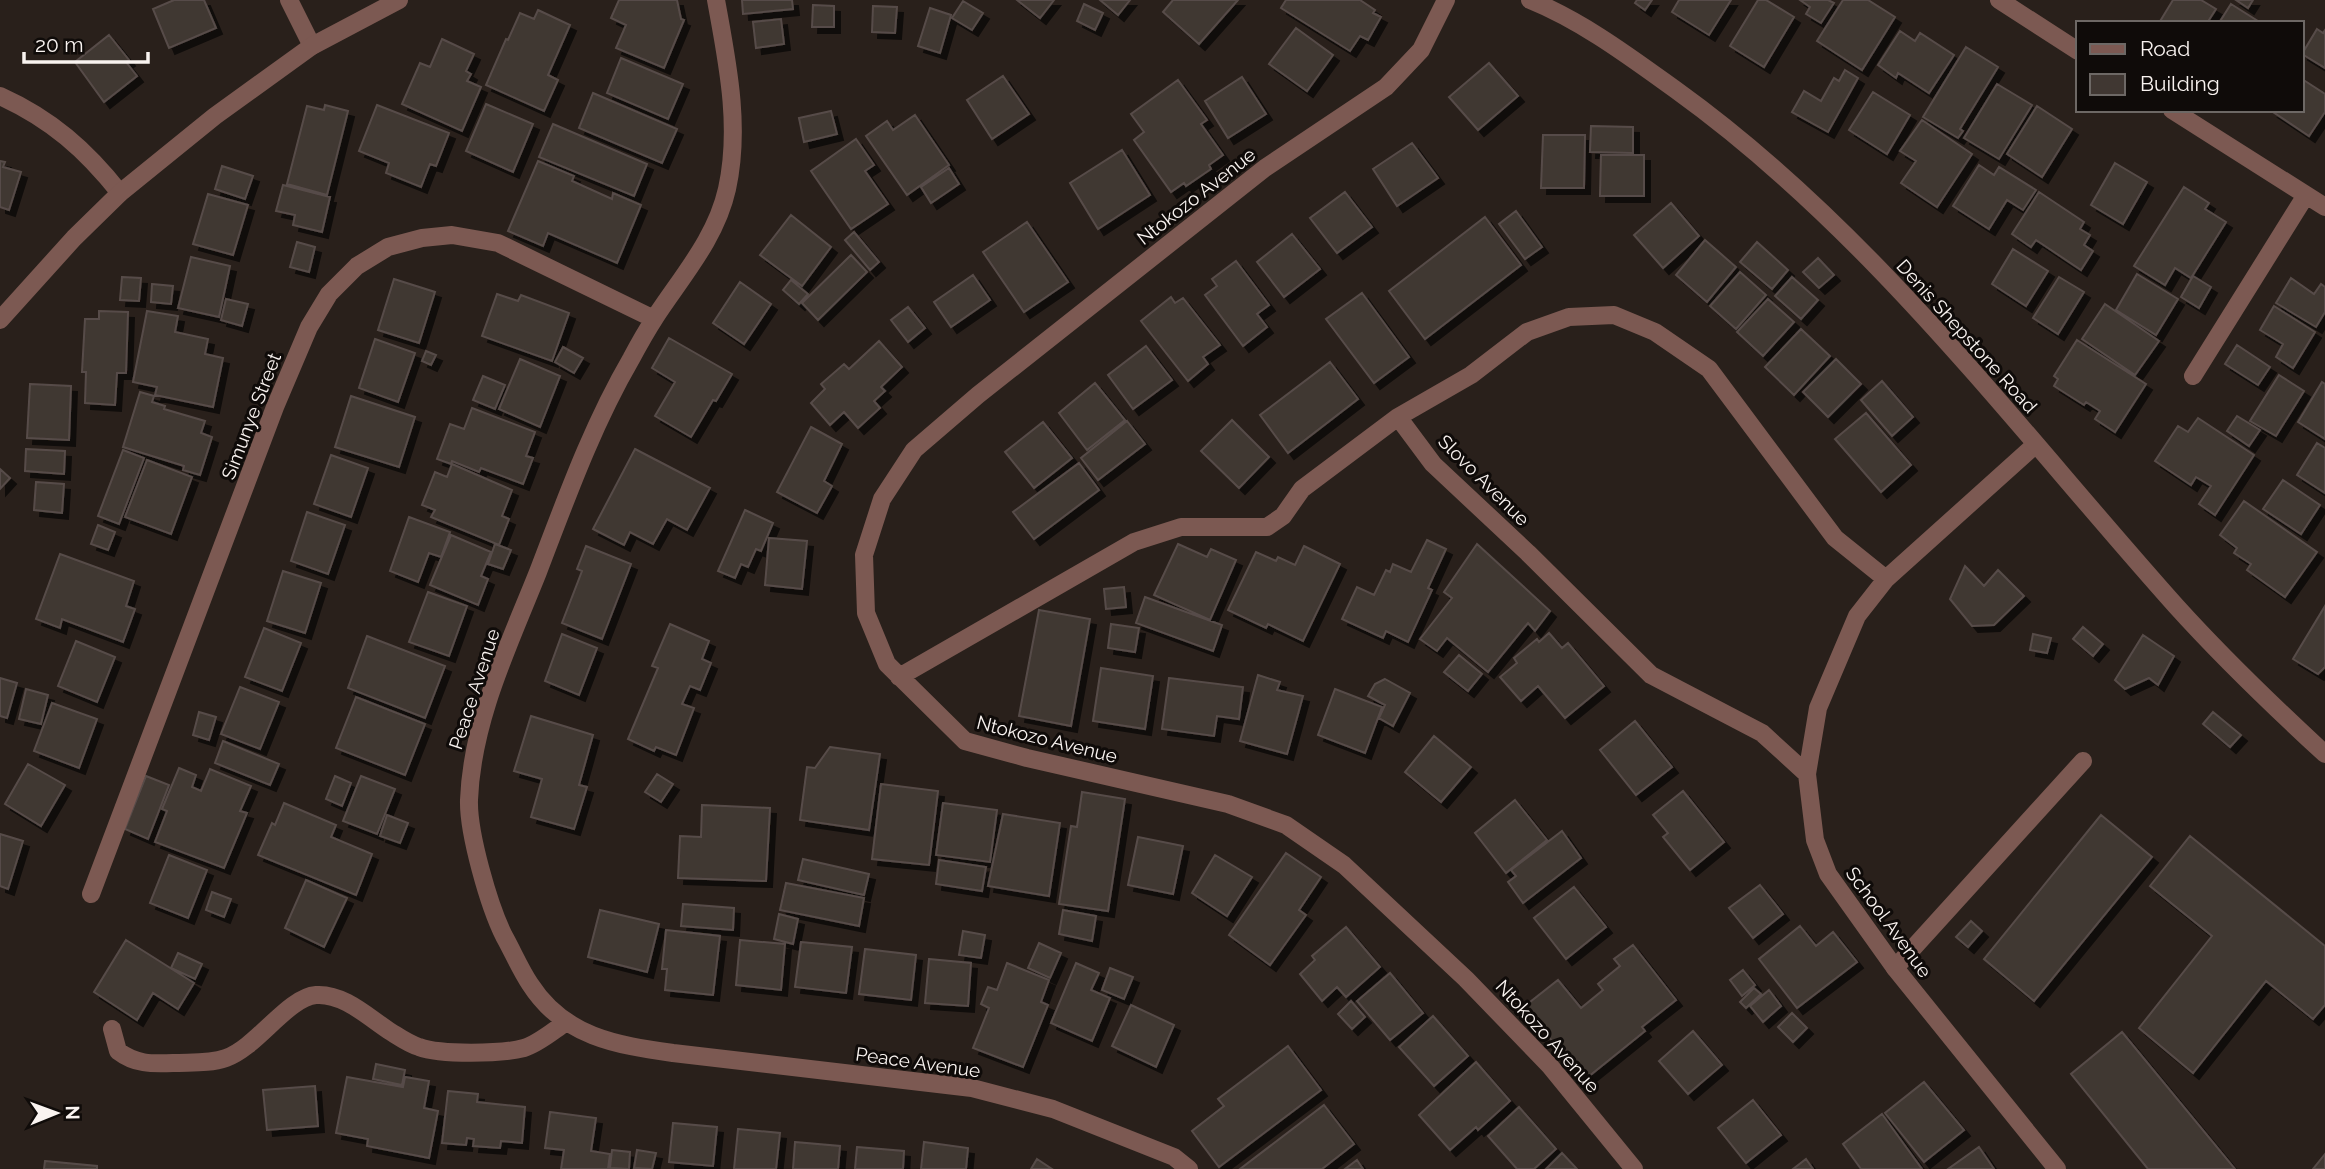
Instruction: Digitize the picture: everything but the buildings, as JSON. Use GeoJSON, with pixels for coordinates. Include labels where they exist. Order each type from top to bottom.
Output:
{"type":"FeatureCollection","features":[{"type":"Feature","properties":{"kind":"street"},"geometry":{"type":"LineString","coordinates":[[289,0],[312,46]]}},
{"type":"Feature","properties":{"kind":"street"},"geometry":{"type":"LineString","coordinates":[[0,320],[74,237],[120,193],[215,116],[312,46],[399,0]]}},
{"type":"Feature","properties":{"kind":"street","name":"Peace Avenue"},"geometry":{"type":"LineString","coordinates":[[716,0],[730,77],[733,148],[727,190],[708,240],[654,319],[597,422],[493,685],[472,761],[469,804],[476,846],[494,916],[531,986],[565,1023],[590,1036],[627,1046],[972,1088],[1053,1109],[1174,1157],[1189,1169]]}},
{"type":"Feature","properties":{"kind":"street","name":"Ntokozo Avenue"},"geometry":{"type":"LineString","coordinates":[[1446,0],[1421,50],[1386,87],[1265,168],[978,395],[914,450],[882,499],[864,555],[866,613],[887,664],[965,741],[1228,804],[1286,825],[1344,865],[1466,979],[1550,1066],[1634,1169]]}},
{"type":"Feature","properties":{"kind":"street","name":"Denis Shepstone Road"},"geometry":{"type":"LineString","coordinates":[[1530,0],[1549,8],[1635,61],[1730,131],[1795,186],[1923,314],[2178,608],[2265,699],[2325,754]]}},
{"type":"Feature","properties":{"kind":"street"},"geometry":{"type":"LineString","coordinates":[[1999,0],[2076,50]]}},
{"type":"Feature","properties":{"kind":"street"},"geometry":{"type":"LineString","coordinates":[[0,96],[65,134],[96,163],[120,193]]}},
{"type":"Feature","properties":{"kind":"street"},"geometry":{"type":"LineString","coordinates":[[2175,112],[2325,207]]}},
{"type":"Feature","properties":{"kind":"street"},"geometry":{"type":"LineString","coordinates":[[2193,376],[2306,195]]}},
{"type":"Feature","properties":{"kind":"street","name":"Simunye Street"},"geometry":{"type":"LineString","coordinates":[[91,894],[275,407],[309,327],[329,295],[357,266],[388,247],[452,234],[498,243],[654,319]]}},
{"type":"Feature","properties":{"kind":"street"},"geometry":{"type":"LineString","coordinates":[[899,677],[1134,542],[1181,527],[1267,527],[1283,516],[1302,489],[1398,417],[1471,375],[1527,332],[1569,317],[1614,315],[1655,331],[1709,369],[1835,538],[1886,579]]}},
{"type":"Feature","properties":{"kind":"street","name":"Slovo Avenue"},"geometry":{"type":"LineString","coordinates":[[1398,417],[1433,464],[1528,553],[1651,675],[1762,733],[1807,774]]}},
{"type":"Feature","properties":{"kind":"street","name":"School Avenue"},"geometry":{"type":"LineString","coordinates":[[2035,445],[1886,579],[1857,616],[1818,708],[1807,774],[1815,840],[1828,874],[1895,968],[2057,1169]]}},
{"type":"Feature","properties":{"kind":"street"},"geometry":{"type":"LineString","coordinates":[[1895,968],[2083,761]]}},
{"type":"Feature","properties":{"kind":"street"},"geometry":{"type":"LineString","coordinates":[[112,1030],[118,1051],[139,1063],[154,1064],[208,1062],[226,1058],[244,1048],[304,997],[317,995],[349,1004],[393,1034],[420,1048],[484,1052],[527,1048],[565,1023]]}}]}
